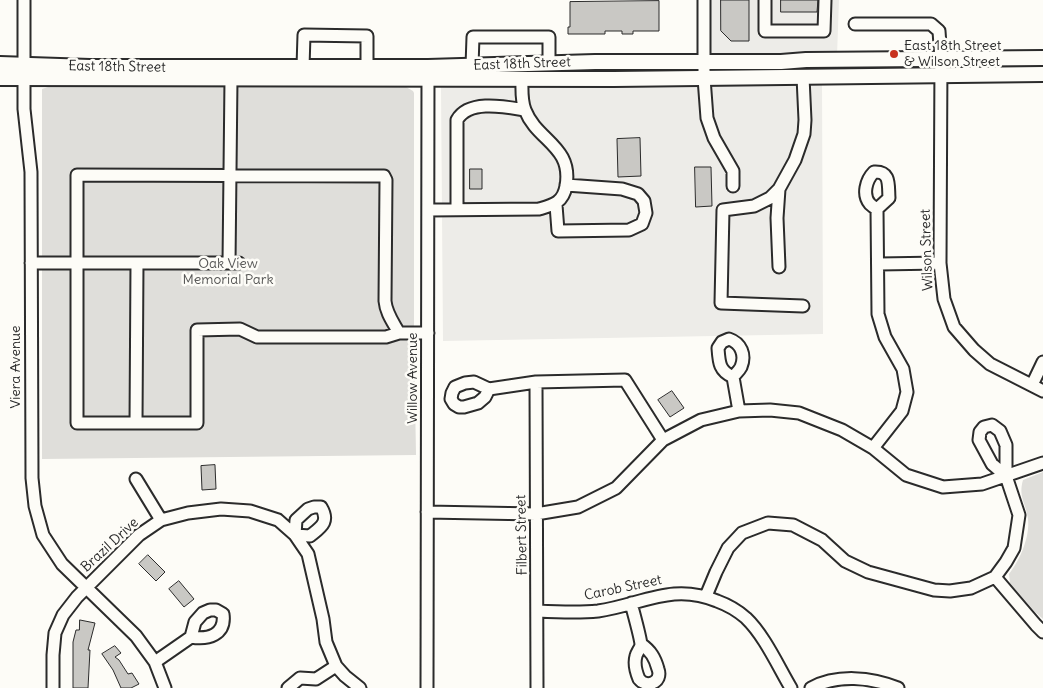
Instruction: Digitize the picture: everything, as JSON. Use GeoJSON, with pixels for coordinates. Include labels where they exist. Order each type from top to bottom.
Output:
{"type":"FeatureCollection","features":[{"type":"Feature","properties":{"kind":"main road","name":"East 18th Street"},"geometry":{"type":"LineString","coordinates":[[0,64],[24,72],[231,79],[428,73],[472,66],[1043,58]]}},
{"type":"Feature","properties":{"kind":"main road","name":"East 18th Street"},"geometry":{"type":"LineString","coordinates":[[0,78],[24,72],[100,67],[367,67],[522,79],[1043,74]]}},
{"type":"Feature","properties":{"kind":"street","name":"Viera Avenue"},"geometry":{"type":"LineString","coordinates":[[24,0],[24,109],[30,172],[32,478],[35,506],[43,535],[62,564],[136,636],[155,662],[165,688]]}},
{"type":"Feature","properties":{"kind":"street"},"geometry":{"type":"LineString","coordinates":[[704,0],[704,78],[707,118],[714,138],[733,171],[733,186]]}},
{"type":"Feature","properties":{"kind":"street"},"geometry":{"type":"LineString","coordinates":[[764,0],[764,30],[794,31],[824,31],[825,0]]}},
{"type":"Feature","properties":{"kind":"street","name":"Wilson Street"},"geometry":{"type":"LineString","coordinates":[[855,24],[931,24],[939,31],[941,59],[940,263],[944,299],[954,327],[974,350],[990,364],[1043,391]]}},
{"type":"Feature","properties":{"kind":"street"},"geometry":{"type":"LineString","coordinates":[[304,67],[304,35],[367,36],[367,67]]}},
{"type":"Feature","properties":{"kind":"street"},"geometry":{"type":"LineString","coordinates":[[472,66],[473,37],[549,37],[550,64]]}},
{"type":"Feature","properties":{"kind":"street","name":"Willow Avenue"},"geometry":{"type":"LineString","coordinates":[[427,688],[428,73]]}},
{"type":"Feature","properties":{"kind":"street"},"geometry":{"type":"LineString","coordinates":[[803,77],[804,134],[795,160],[779,189],[770,198],[754,206],[724,210],[721,303],[803,306]]}},
{"type":"Feature","properties":{"kind":"street"},"geometry":{"type":"LineString","coordinates":[[31,263],[234,263],[230,175],[231,79]]}},
{"type":"Feature","properties":{"kind":"street"},"geometry":{"type":"LineString","coordinates":[[522,79],[522,98],[525,110],[532,124],[555,146],[564,159],[567,177],[564,193],[556,205],[558,231],[629,230],[642,224],[646,213],[644,200],[638,194],[622,189],[566,185]]}},
{"type":"Feature","properties":{"kind":"street"},"geometry":{"type":"LineString","coordinates":[[457,210],[457,120],[459,116],[464,112],[490,106],[525,110]]}},
{"type":"Feature","properties":{"kind":"street"},"geometry":{"type":"LineString","coordinates":[[398,333],[388,314],[385,301],[386,180],[384,176],[77,175],[77,424],[197,423],[197,330],[240,329],[257,337],[386,337],[398,333],[428,333]]}},
{"type":"Feature","properties":{"kind":"street"},"geometry":{"type":"LineString","coordinates":[[779,189],[777,218],[779,267]]}},
{"type":"Feature","properties":{"kind":"street"},"geometry":{"type":"LineString","coordinates":[[428,210],[538,209],[556,205]]}},
{"type":"Feature","properties":{"kind":"street"},"geometry":{"type":"LineString","coordinates":[[873,448],[902,411],[907,392],[903,369],[885,337],[878,314],[877,209]]}},
{"type":"Feature","properties":{"kind":"street"},"geometry":{"type":"LineString","coordinates":[[136,423],[137,263]]}},
{"type":"Feature","properties":{"kind":"street"},"geometry":{"type":"LineString","coordinates":[[878,264],[940,263]]}},
{"type":"Feature","properties":{"kind":"street"},"geometry":{"type":"LineString","coordinates":[[1032,385],[1043,362]]}},
{"type":"Feature","properties":{"kind":"street"},"geometry":{"type":"LineString","coordinates":[[733,377],[739,410]]}},
{"type":"Feature","properties":{"kind":"street"},"geometry":{"type":"LineString","coordinates":[[489,389],[536,382],[625,380],[663,440]]}},
{"type":"Feature","properties":{"kind":"street","name":"Filbert Street"},"geometry":{"type":"LineString","coordinates":[[536,382],[537,688]]}},
{"type":"Feature","properties":{"kind":"street"},"geometry":{"type":"LineString","coordinates":[[427,512],[536,514],[578,507],[616,488],[663,440],[701,420],[739,410],[770,410],[799,413],[842,430],[873,448],[906,475],[943,486],[982,484],[1043,462]]}},
{"type":"Feature","properties":{"kind":"street"},"geometry":{"type":"LineString","coordinates":[[706,596],[728,548],[742,533],[768,523],[794,525],[822,540],[845,561],[868,572],[934,590],[950,591],[972,588],[995,577],[1014,548],[1019,514],[1006,476]]}},
{"type":"Feature","properties":{"kind":"street"},"geometry":{"type":"LineString","coordinates":[[136,479],[161,520]]}},
{"type":"Feature","properties":{"kind":"street","name":"Brazil Drive"},"geometry":{"type":"LineString","coordinates":[[53,688],[54,633],[63,616],[86,588],[139,535],[161,520],[188,513],[221,509],[250,511],[278,520],[295,535],[308,554],[324,619],[326,642],[336,666],[360,688]]}},
{"type":"Feature","properties":{"kind":"street"},"geometry":{"type":"LineString","coordinates":[[995,577],[1043,632]]}},
{"type":"Feature","properties":{"kind":"street","name":"Carob Street"},"geometry":{"type":"LineString","coordinates":[[537,611],[569,613],[599,610],[673,593],[706,596],[733,608],[747,619],[758,633],[791,688]]}},
{"type":"Feature","properties":{"kind":"street"},"geometry":{"type":"LineString","coordinates":[[631,603],[641,644]]}},
{"type":"Feature","properties":{"kind":"street"},"geometry":{"type":"LineString","coordinates":[[155,662],[191,637]]}},
{"type":"Feature","properties":{"kind":"street"},"geometry":{"type":"LineString","coordinates":[[288,688],[300,678],[316,684],[336,666]]}},
{"type":"Feature","properties":{"kind":"street"},"geometry":{"type":"LineString","coordinates":[[810,688],[834,680],[860,678],[886,683],[898,688]]}},
{"type":"Feature","properties":{"kind":"shaded area"},"geometry":{"type":"Polygon","coordinates":[[[710,0],[839,0],[837,56],[710,58],[710,0]]]}},
{"type":"Feature","properties":{"kind":"shaded area"},"geometry":{"type":"Polygon","coordinates":[[[822,81],[823,334],[443,341],[441,87],[822,81]]]}},
{"type":"Feature","properties":{"kind":"green space","name":"Oak View Memorial Park"},"geometry":{"type":"Polygon","coordinates":[[[51,86],[406,87],[413,91],[416,455],[42,459],[42,89],[51,86]]]}},
{"type":"Feature","properties":{"kind":"green space"},"geometry":{"type":"Polygon","coordinates":[[[1043,472],[1043,619],[1010,583],[1009,574],[1017,562],[1026,541],[1028,519],[1021,491],[1023,480],[1043,472]]]}},
{"type":"Feature","properties":{"kind":"building"},"geometry":{"type":"Polygon","coordinates":[[[721,0],[749,0],[749,41],[731,41],[721,31],[721,0]]]}},
{"type":"Feature","properties":{"kind":"building"},"geometry":{"type":"Polygon","coordinates":[[[781,0],[818,0],[817,12],[781,12],[781,0]]]}},
{"type":"Feature","properties":{"kind":"building"},"geometry":{"type":"Polygon","coordinates":[[[659,1],[659,31],[633,31],[633,34],[622,34],[622,31],[605,31],[605,34],[568,34],[568,27],[570,27],[570,2],[659,1]]]}},
{"type":"Feature","properties":{"kind":"building"},"geometry":{"type":"Polygon","coordinates":[[[640,138],[641,176],[618,177],[617,139],[640,138]]]}},
{"type":"Feature","properties":{"kind":"building"},"geometry":{"type":"Polygon","coordinates":[[[695,167],[711,167],[712,206],[696,207],[695,167]]]}},
{"type":"Feature","properties":{"kind":"building"},"geometry":{"type":"Polygon","coordinates":[[[470,169],[482,169],[482,189],[470,189],[470,169]]]}},
{"type":"Feature","properties":{"kind":"building"},"geometry":{"type":"Polygon","coordinates":[[[672,391],[684,408],[670,417],[658,400],[672,391]]]}},
{"type":"Feature","properties":{"kind":"building"},"geometry":{"type":"Polygon","coordinates":[[[215,465],[216,489],[202,490],[201,466],[215,465]]]}},
{"type":"Feature","properties":{"kind":"building"},"geometry":{"type":"Polygon","coordinates":[[[148,555],[165,572],[156,581],[139,564],[148,555]]]}},
{"type":"Feature","properties":{"kind":"building"},"geometry":{"type":"Polygon","coordinates":[[[179,581],[194,599],[184,607],[169,589],[179,581]]]}},
{"type":"Feature","properties":{"kind":"building"},"geometry":{"type":"Polygon","coordinates":[[[80,620],[95,623],[88,650],[90,650],[88,688],[73,688],[73,642],[76,630],[79,630],[80,620]]]}},
{"type":"Feature","properties":{"kind":"building"},"geometry":{"type":"Polygon","coordinates":[[[115,646],[121,653],[115,657],[128,674],[132,673],[139,684],[131,688],[121,688],[113,670],[102,654],[115,646]]]}},
{"type":"Feature","properties":{"kind":"place","name":"East 18th Street & Wilson Street"},"geometry":{"type":"Point","coordinates":[894,54]}}]}
